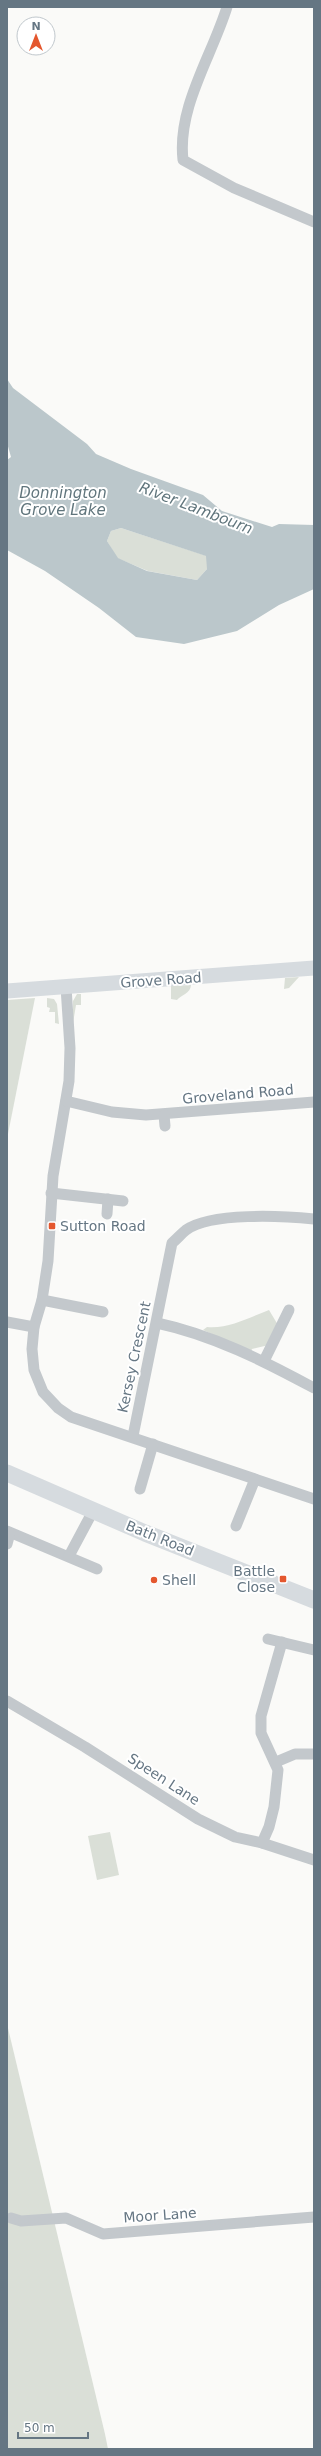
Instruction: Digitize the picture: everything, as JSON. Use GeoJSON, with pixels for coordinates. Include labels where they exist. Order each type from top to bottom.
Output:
{"type":"FeatureCollection","features":[{"type":"Feature","properties":{"kind":"main road","name":"Bath Road"},"geometry":{"type":"LineString","coordinates":[[7,1473],[93,1510],[314,1600]]}},
{"type":"Feature","properties":{"kind":"street"},"geometry":{"type":"LineString","coordinates":[[227,7],[193,94],[181,147],[183,160],[234,188],[314,222]]}},
{"type":"Feature","properties":{"kind":"street","name":"Grove Road"},"geometry":{"type":"LineString","coordinates":[[7,991],[314,968]]}},
{"type":"Feature","properties":{"kind":"street"},"geometry":{"type":"LineString","coordinates":[[66,987],[70,1048],[66,1101],[51,1193],[48,1261],[42,1300],[34,1327],[32,1349],[34,1370],[43,1392],[50,1401],[71,1417],[133,1436],[314,1499]]}},
{"type":"Feature","properties":{"kind":"street","name":"Groveland Road"},"geometry":{"type":"LineString","coordinates":[[66,1101],[164,1120],[314,1102]]}},
{"type":"Feature","properties":{"kind":"street"},"geometry":{"type":"LineString","coordinates":[[51,1193],[124,1201]]}},
{"type":"Feature","properties":{"kind":"street"},"geometry":{"type":"LineString","coordinates":[[107,1214],[108,1199]]}},
{"type":"Feature","properties":{"kind":"street","name":"Kersey Crescent"},"geometry":{"type":"LineString","coordinates":[[133,1436],[172,1243],[186,1230],[204,1222],[272,1215],[314,1219]]}},
{"type":"Feature","properties":{"kind":"street"},"geometry":{"type":"LineString","coordinates":[[42,1300],[103,1312]]}},
{"type":"Feature","properties":{"kind":"street"},"geometry":{"type":"LineString","coordinates":[[264,1362],[289,1310]]}},
{"type":"Feature","properties":{"kind":"street"},"geometry":{"type":"LineString","coordinates":[[7,1322],[34,1327]]}},
{"type":"Feature","properties":{"kind":"street"},"geometry":{"type":"LineString","coordinates":[[157,1323],[186,1329],[264,1362],[314,1388]]}},
{"type":"Feature","properties":{"kind":"street"},"geometry":{"type":"LineString","coordinates":[[140,1488],[153,1444]]}},
{"type":"Feature","properties":{"kind":"street"},"geometry":{"type":"LineString","coordinates":[[236,1526],[255,1479]]}},
{"type":"Feature","properties":{"kind":"street"},"geometry":{"type":"LineString","coordinates":[[69,1556],[93,1510]]}},
{"type":"Feature","properties":{"kind":"street"},"geometry":{"type":"LineString","coordinates":[[8,1536],[69,1556],[97,1569]]}},
{"type":"Feature","properties":{"kind":"street"},"geometry":{"type":"LineString","coordinates":[[268,1639],[314,1650]]}},
{"type":"Feature","properties":{"kind":"street"},"geometry":{"type":"LineString","coordinates":[[262,1843],[269,1827],[278,1789],[278,1770],[276,1762],[261,1733],[261,1716],[282,1642]]}},
{"type":"Feature","properties":{"kind":"street","name":"Speen Lane"},"geometry":{"type":"LineString","coordinates":[[7,1701],[85,1747],[198,1819],[235,1837],[262,1843],[314,1860]]}},
{"type":"Feature","properties":{"kind":"street"},"geometry":{"type":"LineString","coordinates":[[276,1762],[295,1754],[313,1751]]}},
{"type":"Feature","properties":{"kind":"street","name":"Moor Lane"},"geometry":{"type":"LineString","coordinates":[[11,2218],[21,2221],[66,2218],[103,2234],[314,2218]]}},
{"type":"Feature","properties":{"kind":"shaded area"},"geometry":{"type":"Polygon","coordinates":[[[121,528],[207,556],[207,569],[197,580],[148,571],[117,558],[107,541],[111,531],[121,528]]]}},
{"type":"Feature","properties":{"kind":"shaded area"},"geometry":{"type":"Polygon","coordinates":[[[299,977],[289,988],[284,989],[285,978],[299,977]]]}},
{"type":"Feature","properties":{"kind":"shaded area"},"geometry":{"type":"Polygon","coordinates":[[[191,985],[191,988],[177,1000],[171,999],[171,986],[191,985]]]}},
{"type":"Feature","properties":{"kind":"shaded area"},"geometry":{"type":"Polygon","coordinates":[[[77,994],[81,994],[81,1005],[76,1005],[73,1023],[73,1001],[77,994]]]}},
{"type":"Feature","properties":{"kind":"shaded area"},"geometry":{"type":"Polygon","coordinates":[[[35,998],[7,1139],[7,1000],[35,998]]]}},
{"type":"Feature","properties":{"kind":"shaded area"},"geometry":{"type":"Polygon","coordinates":[[[47,998],[54,999],[57,1004],[59,1024],[55,1023],[55,1012],[49,1012],[50,1008],[47,1007],[47,998]]]}},
{"type":"Feature","properties":{"kind":"shaded area"},"geometry":{"type":"Polygon","coordinates":[[[269,1310],[278,1325],[269,1345],[252,1349],[251,1352],[203,1330],[207,1327],[231,1324],[269,1310]]]}},
{"type":"Feature","properties":{"kind":"shaded area"},"geometry":{"type":"Polygon","coordinates":[[[110,1832],[119,1875],[97,1880],[88,1836],[110,1832]]]}},
{"type":"Feature","properties":{"kind":"shaded area"},"geometry":{"type":"Polygon","coordinates":[[[7,2024],[105,2434],[108,2449],[7,2449],[7,2024]]]}},
{"type":"Feature","properties":{"kind":"water","name":"Donnington Grove Lake"},"geometry":{"type":"Polygon","coordinates":[[[7,379],[13,388],[87,444],[96,454],[131,469],[203,495],[222,511],[272,527],[279,524],[314,525],[314,589],[279,605],[237,631],[184,644],[136,637],[99,608],[45,571],[7,550],[7,460],[11,457],[7,443],[7,379]],[[121,528],[111,531],[107,541],[118,558],[147,571],[197,580],[207,569],[206,556],[121,528]]]}},
{"type":"Feature","properties":{"kind":"place","name":"Sutton Road"},"geometry":{"type":"Point","coordinates":[52,1226]}},
{"type":"Feature","properties":{"kind":"place","name":"Battle Close"},"geometry":{"type":"Point","coordinates":[283,1579]}},
{"type":"Feature","properties":{"kind":"place","name":"Shell"},"geometry":{"type":"Point","coordinates":[154,1580]}},
{"type":"Feature","properties":{"kind":"water label","name":"River Lambourn"},"geometry":{"type":"Point","coordinates":[196,508]}}]}
